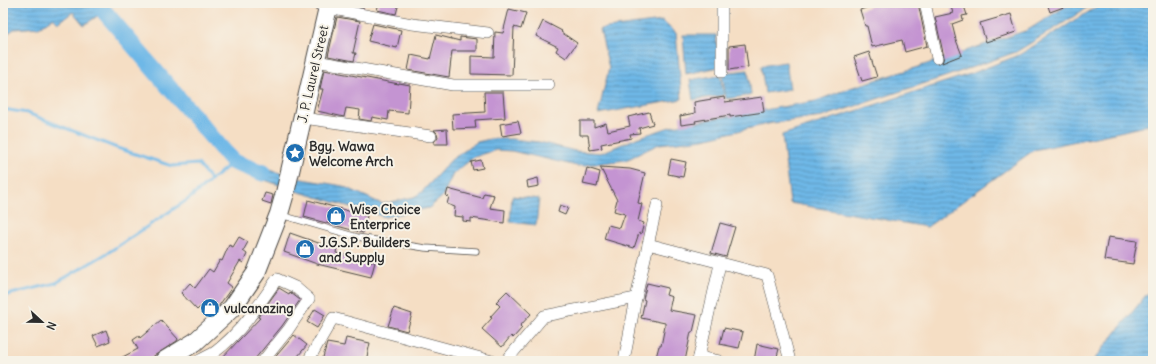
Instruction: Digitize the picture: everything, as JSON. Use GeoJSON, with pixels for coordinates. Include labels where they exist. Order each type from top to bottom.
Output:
{"type":"FeatureCollection","features":[{"type":"Feature","properties":{"kind":"main road","name":"J. P. Laurel Street"},"geometry":{"type":"LineString","coordinates":[[164,361],[195,342],[232,308],[256,273],[279,214],[291,171],[328,7]]}},
{"type":"Feature","properties":{"kind":"street"},"geometry":{"type":"LineString","coordinates":[[722,3],[722,72]]}},
{"type":"Feature","properties":{"kind":"street"},"geometry":{"type":"LineString","coordinates":[[925,3],[937,58]]}},
{"type":"Feature","properties":{"kind":"street"},"geometry":{"type":"LineString","coordinates":[[328,7],[412,24],[488,33]]}},
{"type":"Feature","properties":{"kind":"street"},"geometry":{"type":"LineString","coordinates":[[316,61],[453,85],[549,85]]}},
{"type":"Feature","properties":{"kind":"street"},"geometry":{"type":"LineString","coordinates":[[304,118],[431,136]]}},
{"type":"Feature","properties":{"kind":"street"},"geometry":{"type":"LineString","coordinates":[[624,361],[636,298],[657,205]]}},
{"type":"Feature","properties":{"kind":"street"},"geometry":{"type":"LineString","coordinates":[[648,244],[720,264],[767,275],[790,361]]}},
{"type":"Feature","properties":{"kind":"street"},"geometry":{"type":"LineString","coordinates":[[719,361],[698,359],[720,264]]}},
{"type":"Feature","properties":{"kind":"street"},"geometry":{"type":"LineString","coordinates":[[198,361],[215,352],[254,313],[277,279],[295,287],[309,299],[288,330],[263,361]]}},
{"type":"Feature","properties":{"kind":"street"},"geometry":{"type":"LineString","coordinates":[[506,361],[544,316],[636,298]]}},
{"type":"Feature","properties":{"kind":"street"},"geometry":{"type":"LineString","coordinates":[[308,361],[333,318],[492,361]]}},
{"type":"Feature","properties":{"kind":"lane"},"geometry":{"type":"LineString","coordinates":[[308,3],[328,7]]}},
{"type":"Feature","properties":{"kind":"lane"},"geometry":{"type":"LineString","coordinates":[[279,214],[357,237],[426,248],[476,251]]}},
{"type":"Feature","properties":{"kind":"water"},"geometry":{"type":"Polygon","coordinates":[[[3,3],[102,3],[96,17],[84,25],[73,12],[58,23],[53,18],[39,27],[14,29],[3,37],[3,3]]]}},
{"type":"Feature","properties":{"kind":"water"},"geometry":{"type":"Polygon","coordinates":[[[1071,3],[1094,3],[1016,52],[822,117],[772,123],[703,139],[659,144],[626,160],[577,166],[512,151],[496,150],[474,157],[453,174],[442,197],[429,208],[385,217],[296,191],[248,174],[241,161],[296,178],[343,186],[382,204],[414,197],[422,192],[451,160],[477,142],[490,139],[511,139],[539,142],[575,151],[601,153],[637,138],[673,126],[816,101],[850,88],[1028,30],[1071,3]]]}},
{"type":"Feature","properties":{"kind":"water"},"geometry":{"type":"Polygon","coordinates":[[[1103,3],[1153,3],[1153,122],[1142,127],[1034,150],[927,227],[790,203],[782,135],[970,74],[1019,55],[1103,3]]]}},
{"type":"Feature","properties":{"kind":"water"},"geometry":{"type":"Polygon","coordinates":[[[662,21],[676,33],[682,99],[598,114],[609,68],[600,29],[662,21]]]}},
{"type":"Feature","properties":{"kind":"water"},"geometry":{"type":"Polygon","coordinates":[[[683,35],[716,35],[719,67],[686,74],[683,35]]]}},
{"type":"Feature","properties":{"kind":"water"},"geometry":{"type":"Polygon","coordinates":[[[786,62],[790,89],[765,93],[761,66],[786,62]]]}},
{"type":"Feature","properties":{"kind":"water"},"geometry":{"type":"Polygon","coordinates":[[[748,70],[751,95],[726,99],[722,73],[748,70]]]}},
{"type":"Feature","properties":{"kind":"water"},"geometry":{"type":"Polygon","coordinates":[[[720,75],[724,95],[693,100],[690,80],[720,75]]]}},
{"type":"Feature","properties":{"kind":"water"},"geometry":{"type":"Polygon","coordinates":[[[512,196],[539,199],[536,225],[510,222],[512,196]]]}},
{"type":"Feature","properties":{"kind":"water"},"geometry":{"type":"Polygon","coordinates":[[[1153,289],[1153,361],[1093,361],[1146,295],[1153,289]]]}},
{"type":"Feature","properties":{"kind":"building"},"geometry":{"type":"Polygon","coordinates":[[[339,3],[364,3],[363,8],[339,3]]]}},
{"type":"Feature","properties":{"kind":"building"},"geometry":{"type":"Polygon","coordinates":[[[379,3],[399,3],[396,14],[377,10],[379,3]]]}},
{"type":"Feature","properties":{"kind":"building"},"geometry":{"type":"Polygon","coordinates":[[[879,3],[918,3],[927,46],[905,52],[902,40],[872,47],[867,26],[865,26],[860,10],[879,3]]]}},
{"type":"Feature","properties":{"kind":"building"},"geometry":{"type":"Polygon","coordinates":[[[963,3],[967,15],[962,16],[963,20],[952,24],[962,55],[942,63],[944,57],[935,17],[953,13],[950,4],[963,3]]]}},
{"type":"Feature","properties":{"kind":"building"},"geometry":{"type":"Polygon","coordinates":[[[1047,3],[1071,3],[1072,4],[1050,12],[1047,3]]]}},
{"type":"Feature","properties":{"kind":"building"},"geometry":{"type":"Polygon","coordinates":[[[509,9],[526,13],[521,29],[514,27],[512,75],[471,74],[471,56],[494,57],[495,32],[503,33],[509,9]]]}},
{"type":"Feature","properties":{"kind":"building"},"geometry":{"type":"Polygon","coordinates":[[[1011,14],[1016,32],[986,42],[980,23],[1011,14]]]}},
{"type":"Feature","properties":{"kind":"building"},"geometry":{"type":"Polygon","coordinates":[[[337,17],[360,21],[353,53],[356,53],[354,61],[328,56],[337,17]]]}},
{"type":"Feature","properties":{"kind":"building"},"geometry":{"type":"Polygon","coordinates":[[[543,21],[562,31],[561,32],[577,43],[566,58],[556,51],[558,47],[536,36],[543,21]]]}},
{"type":"Feature","properties":{"kind":"building"},"geometry":{"type":"Polygon","coordinates":[[[373,24],[401,30],[397,48],[368,41],[373,24]]]}},
{"type":"Feature","properties":{"kind":"building"},"geometry":{"type":"Polygon","coordinates":[[[436,35],[460,41],[460,37],[477,39],[477,51],[452,51],[449,77],[408,70],[411,55],[430,59],[436,35]]]}},
{"type":"Feature","properties":{"kind":"building"},"geometry":{"type":"Polygon","coordinates":[[[745,44],[748,67],[729,70],[729,46],[745,44]]]}},
{"type":"Feature","properties":{"kind":"building"},"geometry":{"type":"Polygon","coordinates":[[[869,52],[877,77],[862,81],[854,57],[869,52]]]}},
{"type":"Feature","properties":{"kind":"building"},"geometry":{"type":"Polygon","coordinates":[[[324,70],[410,85],[408,113],[389,111],[388,120],[372,117],[371,121],[359,119],[360,110],[346,108],[344,117],[317,111],[323,89],[320,89],[324,70]]]}},
{"type":"Feature","properties":{"kind":"building"},"geometry":{"type":"Polygon","coordinates":[[[484,92],[503,92],[505,118],[475,120],[476,128],[453,129],[452,114],[485,112],[484,92]]]}},
{"type":"Feature","properties":{"kind":"building"},"geometry":{"type":"Polygon","coordinates":[[[724,97],[725,102],[762,97],[764,112],[730,117],[730,115],[681,125],[680,116],[695,113],[694,102],[724,97]]]}},
{"type":"Feature","properties":{"kind":"building"},"geometry":{"type":"Polygon","coordinates":[[[649,112],[653,124],[639,128],[640,133],[630,134],[631,138],[601,144],[602,148],[590,150],[588,135],[580,135],[580,121],[594,121],[594,127],[606,123],[608,131],[630,126],[628,117],[649,112]]]}},
{"type":"Feature","properties":{"kind":"building"},"geometry":{"type":"Polygon","coordinates":[[[518,121],[521,133],[502,136],[500,124],[518,121]]]}},
{"type":"Feature","properties":{"kind":"building"},"geometry":{"type":"Polygon","coordinates":[[[447,129],[448,144],[434,144],[438,137],[434,130],[447,129]]]}},
{"type":"Feature","properties":{"kind":"building"},"geometry":{"type":"Polygon","coordinates":[[[671,159],[686,162],[683,177],[668,174],[671,159]]]}},
{"type":"Feature","properties":{"kind":"building"},"geometry":{"type":"Polygon","coordinates":[[[481,160],[483,168],[473,170],[471,162],[481,160]]]}},
{"type":"Feature","properties":{"kind":"building"},"geometry":{"type":"Polygon","coordinates":[[[600,167],[630,169],[645,173],[638,203],[642,204],[638,221],[644,223],[641,234],[639,233],[634,248],[604,239],[608,225],[620,228],[625,214],[614,211],[617,200],[600,167]]]}},
{"type":"Feature","properties":{"kind":"building"},"geometry":{"type":"Polygon","coordinates":[[[587,168],[600,172],[597,187],[583,184],[587,168]]]}},
{"type":"Feature","properties":{"kind":"building"},"geometry":{"type":"Polygon","coordinates":[[[538,178],[539,186],[528,188],[527,181],[538,178]]]}},
{"type":"Feature","properties":{"kind":"building"},"geometry":{"type":"Polygon","coordinates":[[[448,189],[482,198],[484,193],[494,195],[490,208],[505,210],[504,223],[471,218],[471,222],[463,221],[463,217],[454,216],[455,207],[447,204],[449,197],[446,196],[448,189]]]}},
{"type":"Feature","properties":{"kind":"building"},"geometry":{"type":"Polygon","coordinates":[[[265,193],[273,195],[271,204],[262,201],[265,193]]]}},
{"type":"Feature","properties":{"kind":"building","name":"Wise Choice Enterprice"},"geometry":{"type":"Polygon","coordinates":[[[308,200],[367,216],[363,233],[304,217],[308,200]]]}},
{"type":"Feature","properties":{"kind":"building"},"geometry":{"type":"Polygon","coordinates":[[[560,205],[568,208],[565,215],[558,212],[560,205]]]}},
{"type":"Feature","properties":{"kind":"building"},"geometry":{"type":"Polygon","coordinates":[[[720,223],[735,227],[726,257],[711,253],[720,223]]]}},
{"type":"Feature","properties":{"kind":"building"},"geometry":{"type":"Polygon","coordinates":[[[290,233],[327,246],[328,242],[338,243],[336,253],[375,262],[371,277],[317,264],[284,252],[290,233]]]}},
{"type":"Feature","properties":{"kind":"building"},"geometry":{"type":"Polygon","coordinates":[[[239,237],[248,242],[243,251],[247,254],[243,263],[240,261],[227,283],[232,287],[218,307],[208,315],[200,307],[197,310],[181,293],[190,283],[195,288],[209,269],[213,272],[220,260],[222,261],[229,245],[233,247],[239,237]]]}},
{"type":"Feature","properties":{"kind":"building"},"geometry":{"type":"Polygon","coordinates":[[[1108,237],[1137,241],[1133,264],[1104,260],[1108,237]]]}},
{"type":"Feature","properties":{"kind":"building"},"geometry":{"type":"Polygon","coordinates":[[[647,283],[668,288],[666,295],[672,297],[669,310],[697,315],[693,332],[691,332],[685,361],[655,361],[659,346],[661,346],[665,323],[641,318],[645,300],[643,299],[647,283]]]}},
{"type":"Feature","properties":{"kind":"building"},"geometry":{"type":"Polygon","coordinates":[[[279,288],[289,294],[290,292],[300,300],[282,326],[259,354],[253,361],[219,361],[260,318],[258,317],[279,288]]]}},
{"type":"Feature","properties":{"kind":"building"},"geometry":{"type":"Polygon","coordinates":[[[507,291],[531,314],[520,326],[522,328],[513,338],[511,336],[502,347],[482,329],[500,306],[496,302],[507,291]]]}},
{"type":"Feature","properties":{"kind":"building"},"geometry":{"type":"Polygon","coordinates":[[[394,308],[412,314],[407,331],[388,326],[394,308]]]}},
{"type":"Feature","properties":{"kind":"building"},"geometry":{"type":"Polygon","coordinates":[[[315,309],[325,315],[317,328],[307,322],[315,309]]]}},
{"type":"Feature","properties":{"kind":"building"},"geometry":{"type":"Polygon","coordinates":[[[161,320],[178,339],[177,341],[146,361],[115,361],[138,349],[133,340],[139,336],[140,338],[161,320]]]}},
{"type":"Feature","properties":{"kind":"building"},"geometry":{"type":"Polygon","coordinates":[[[724,328],[743,332],[739,348],[720,344],[724,328]]]}},
{"type":"Feature","properties":{"kind":"building"},"geometry":{"type":"Polygon","coordinates":[[[106,330],[110,341],[98,346],[93,336],[106,330]]]}},
{"type":"Feature","properties":{"kind":"building"},"geometry":{"type":"Polygon","coordinates":[[[294,335],[307,345],[294,361],[272,361],[294,335]]]}},
{"type":"Feature","properties":{"kind":"building"},"geometry":{"type":"Polygon","coordinates":[[[346,338],[370,343],[366,361],[322,361],[327,343],[344,346],[346,338]]]}},
{"type":"Feature","properties":{"kind":"building"},"geometry":{"type":"Polygon","coordinates":[[[757,344],[779,349],[776,360],[767,358],[767,361],[754,361],[757,344]]]}},
{"type":"Feature","properties":{"kind":"waterway"},"geometry":{"type":"LineString","coordinates":[[97,3],[233,162],[263,173]]}},
{"type":"Feature","properties":{"kind":"waterway"},"geometry":{"type":"LineString","coordinates":[[3,109],[27,113],[117,148],[172,166],[198,164],[211,180]]}},
{"type":"Feature","properties":{"kind":"waterway"},"geometry":{"type":"LineString","coordinates":[[3,296],[56,283],[109,252],[190,198],[233,162]]}},
{"type":"Feature","properties":{"kind":"place","name":"Bgy. Wawa Welcome Arch"},"geometry":{"type":"Point","coordinates":[295,153]}},
{"type":"Feature","properties":{"kind":"place","name":"Wise Choice Enterprice"},"geometry":{"type":"Point","coordinates":[336,216]}},
{"type":"Feature","properties":{"kind":"place","name":"J.G.S.P. Builders and Supply"},"geometry":{"type":"Point","coordinates":[305,249]}},
{"type":"Feature","properties":{"kind":"place","name":"vulcanazing"},"geometry":{"type":"Point","coordinates":[210,308]}}]}
